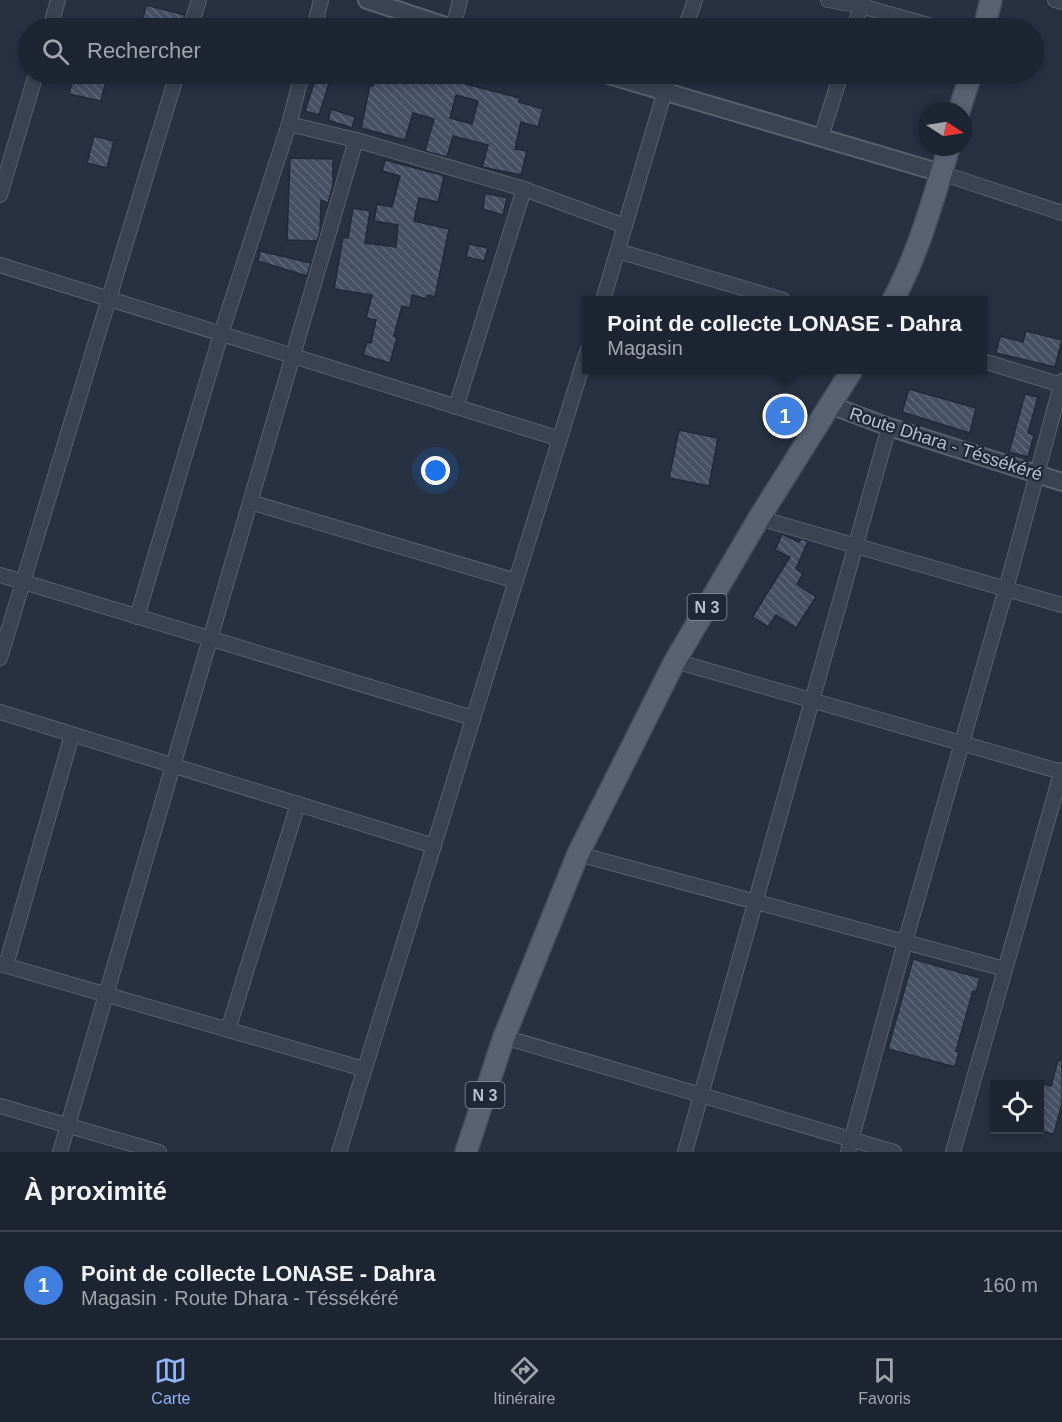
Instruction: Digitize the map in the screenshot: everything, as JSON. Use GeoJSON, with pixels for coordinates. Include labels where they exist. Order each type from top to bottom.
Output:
{"type":"FeatureCollection","features":[{"type":"Feature","properties":{"kind":"main road"},"geometry":{"type":"LineString","coordinates":[[986,18],[991,0]]}},
{"type":"Feature","properties":{"kind":"main road"},"geometry":{"type":"LineString","coordinates":[[963,102],[968,84]]}},
{"type":"Feature","properties":{"kind":"main road"},"geometry":{"type":"LineString","coordinates":[[894,296],[907,275],[920,240],[946,156]]}},
{"type":"Feature","properties":{"kind":"main road","name":"N 3"},"geometry":{"type":"LineString","coordinates":[[466,1152],[504,1037],[578,854],[675,661],[759,518],[849,374]]}},
{"type":"Feature","properties":{"kind":"street"},"geometry":{"type":"LineString","coordinates":[[53,18],[58,0]]}},
{"type":"Feature","properties":{"kind":"street"},"geometry":{"type":"LineString","coordinates":[[193,18],[199,0]]}},
{"type":"Feature","properties":{"kind":"street"},"geometry":{"type":"LineString","coordinates":[[316,18],[321,0]]}},
{"type":"Feature","properties":{"kind":"street"},"geometry":{"type":"LineString","coordinates":[[367,0],[422,18]]}},
{"type":"Feature","properties":{"kind":"street"},"geometry":{"type":"LineString","coordinates":[[456,18],[460,0]]}},
{"type":"Feature","properties":{"kind":"street"},"geometry":{"type":"LineString","coordinates":[[689,18],[695,0]]}},
{"type":"Feature","properties":{"kind":"street"},"geometry":{"type":"LineString","coordinates":[[828,0],[862,3],[908,18]]}},
{"type":"Feature","properties":{"kind":"street"},"geometry":{"type":"LineString","coordinates":[[1054,0],[1062,2]]}},
{"type":"Feature","properties":{"kind":"street"},"geometry":{"type":"LineString","coordinates":[[857,18],[862,3]]}},
{"type":"Feature","properties":{"kind":"street"},"geometry":{"type":"LineString","coordinates":[[0,195],[33,84]]}},
{"type":"Feature","properties":{"kind":"street"},"geometry":{"type":"LineString","coordinates":[[0,658],[174,84]]}},
{"type":"Feature","properties":{"kind":"street"},"geometry":{"type":"LineString","coordinates":[[137,617],[221,334],[289,124],[299,84]]}},
{"type":"Feature","properties":{"kind":"street"},"geometry":{"type":"LineString","coordinates":[[640,84],[941,173],[1062,213]]}},
{"type":"Feature","properties":{"kind":"street"},"geometry":{"type":"LineString","coordinates":[[604,296],[666,84]]}},
{"type":"Feature","properties":{"kind":"street"},"geometry":{"type":"LineString","coordinates":[[821,137],[837,84]]}},
{"type":"Feature","properties":{"kind":"street"},"geometry":{"type":"LineString","coordinates":[[289,124],[356,140],[524,189],[625,226]]}},
{"type":"Feature","properties":{"kind":"street"},"geometry":{"type":"LineString","coordinates":[[60,1152],[356,140]]}},
{"type":"Feature","properties":{"kind":"street"},"geometry":{"type":"LineString","coordinates":[[456,407],[524,189]]}},
{"type":"Feature","properties":{"kind":"street"},"geometry":{"type":"LineString","coordinates":[[618,251],[770,296]]}},
{"type":"Feature","properties":{"kind":"street"},"geometry":{"type":"LineString","coordinates":[[0,265],[560,439]]}},
{"type":"Feature","properties":{"kind":"street"},"geometry":{"type":"LineString","coordinates":[[850,1146],[904,942],[1006,589],[1062,383],[987,362]]}},
{"type":"Feature","properties":{"kind":"street"},"geometry":{"type":"LineString","coordinates":[[339,1152],[582,367]]}},
{"type":"Feature","properties":{"kind":"street","name":"Route Dhara - Téssékéré"},"geometry":{"type":"LineString","coordinates":[[830,405],[889,427],[1062,482]]}},
{"type":"Feature","properties":{"kind":"street"},"geometry":{"type":"LineString","coordinates":[[685,1152],[889,427]]}},
{"type":"Feature","properties":{"kind":"street"},"geometry":{"type":"LineString","coordinates":[[250,502],[516,581]]}},
{"type":"Feature","properties":{"kind":"street"},"geometry":{"type":"LineString","coordinates":[[759,518],[1062,605]]}},
{"type":"Feature","properties":{"kind":"street"},"geometry":{"type":"LineString","coordinates":[[0,575],[473,718]]}},
{"type":"Feature","properties":{"kind":"street"},"geometry":{"type":"LineString","coordinates":[[675,661],[1062,771],[953,1152]]}},
{"type":"Feature","properties":{"kind":"street"},"geometry":{"type":"LineString","coordinates":[[0,712],[434,846]]}},
{"type":"Feature","properties":{"kind":"street"},"geometry":{"type":"LineString","coordinates":[[72,735],[3,964],[364,1069]]}},
{"type":"Feature","properties":{"kind":"street"},"geometry":{"type":"LineString","coordinates":[[228,1030],[298,804]]}},
{"type":"Feature","properties":{"kind":"street"},"geometry":{"type":"LineString","coordinates":[[578,854],[1005,969]]}},
{"type":"Feature","properties":{"kind":"street"},"geometry":{"type":"LineString","coordinates":[[504,1037],[702,1094],[850,1146],[894,1152]]}},
{"type":"Feature","properties":{"kind":"street"},"geometry":{"type":"LineString","coordinates":[[0,1106],[159,1152]]}},
{"type":"Feature","properties":{"kind":"building"},"geometry":{"type":"Polygon","coordinates":[[[146,5],[185,15],[184,18],[143,18],[146,5]]]}},
{"type":"Feature","properties":{"kind":"building"},"geometry":{"type":"Polygon","coordinates":[[[72,84],[105,84],[101,101],[69,94],[72,84]]]}},
{"type":"Feature","properties":{"kind":"building"},"geometry":{"type":"Polygon","coordinates":[[[314,84],[329,84],[319,115],[305,111],[314,84]]]}},
{"type":"Feature","properties":{"kind":"building"},"geometry":{"type":"Polygon","coordinates":[[[466,84],[520,98],[519,102],[543,109],[538,127],[521,122],[515,149],[527,151],[521,175],[482,167],[488,145],[453,136],[447,157],[425,151],[434,119],[413,113],[405,140],[361,128],[370,85],[466,84]],[[456,95],[450,118],[472,124],[478,101],[456,95]]]}},
{"type":"Feature","properties":{"kind":"building"},"geometry":{"type":"Polygon","coordinates":[[[331,109],[355,117],[352,128],[328,120],[331,109]]]}},
{"type":"Feature","properties":{"kind":"building"},"geometry":{"type":"Polygon","coordinates":[[[94,136],[114,141],[107,168],[87,163],[94,136]]]}},
{"type":"Feature","properties":{"kind":"building"},"geometry":{"type":"Polygon","coordinates":[[[290,158],[333,159],[333,185],[328,203],[321,200],[320,232],[317,241],[287,240],[290,158]]]}},
{"type":"Feature","properties":{"kind":"building"},"geometry":{"type":"Polygon","coordinates":[[[385,160],[444,177],[438,202],[419,198],[414,221],[449,229],[435,297],[428,295],[427,299],[412,295],[410,308],[402,306],[390,363],[363,355],[367,342],[371,343],[376,320],[366,318],[372,295],[334,289],[343,237],[348,238],[353,208],[370,211],[365,243],[396,247],[398,225],[374,221],[377,204],[392,207],[400,176],[382,171],[385,160]]]}},
{"type":"Feature","properties":{"kind":"building"},"geometry":{"type":"Polygon","coordinates":[[[485,193],[507,198],[503,215],[483,209],[485,193]]]}},
{"type":"Feature","properties":{"kind":"building"},"geometry":{"type":"Polygon","coordinates":[[[469,244],[488,248],[484,261],[466,257],[469,244]]]}},
{"type":"Feature","properties":{"kind":"building"},"geometry":{"type":"Polygon","coordinates":[[[260,251],[311,263],[307,276],[258,261],[260,251]]]}},
{"type":"Feature","properties":{"kind":"building"},"geometry":{"type":"Polygon","coordinates":[[[1026,331],[1062,340],[1055,367],[996,353],[1000,336],[1023,342],[1026,331]]]}},
{"type":"Feature","properties":{"kind":"building"},"geometry":{"type":"Polygon","coordinates":[[[909,389],[976,408],[970,433],[902,412],[909,389]]]}},
{"type":"Feature","properties":{"kind":"building"},"geometry":{"type":"Polygon","coordinates":[[[1025,394],[1038,397],[1028,433],[1034,435],[1028,457],[1009,452],[1025,394]]]}},
{"type":"Feature","properties":{"kind":"building"},"geometry":{"type":"Polygon","coordinates":[[[679,430],[718,438],[709,486],[669,478],[679,430]]]}},
{"type":"Feature","properties":{"kind":"building"},"geometry":{"type":"Polygon","coordinates":[[[782,534],[799,542],[801,539],[808,541],[796,569],[803,574],[797,584],[816,597],[796,628],[776,615],[768,627],[752,617],[790,557],[775,550],[782,534]]]}},
{"type":"Feature","properties":{"kind":"building"},"geometry":{"type":"Polygon","coordinates":[[[913,959],[980,978],[976,992],[973,991],[956,1051],[959,1052],[955,1067],[888,1049],[913,959]]]}},
{"type":"Feature","properties":{"kind":"building"},"geometry":{"type":"Polygon","coordinates":[[[1058,1060],[1062,1061],[1062,1103],[1054,1134],[1044,1132],[1044,1084],[1051,1086],[1058,1060]]]}},
{"type":"Feature","properties":{"kind":"place","name":"Point de collecte LONASE - Dahra"},"geometry":{"type":"Point","coordinates":[785,416]}}]}
